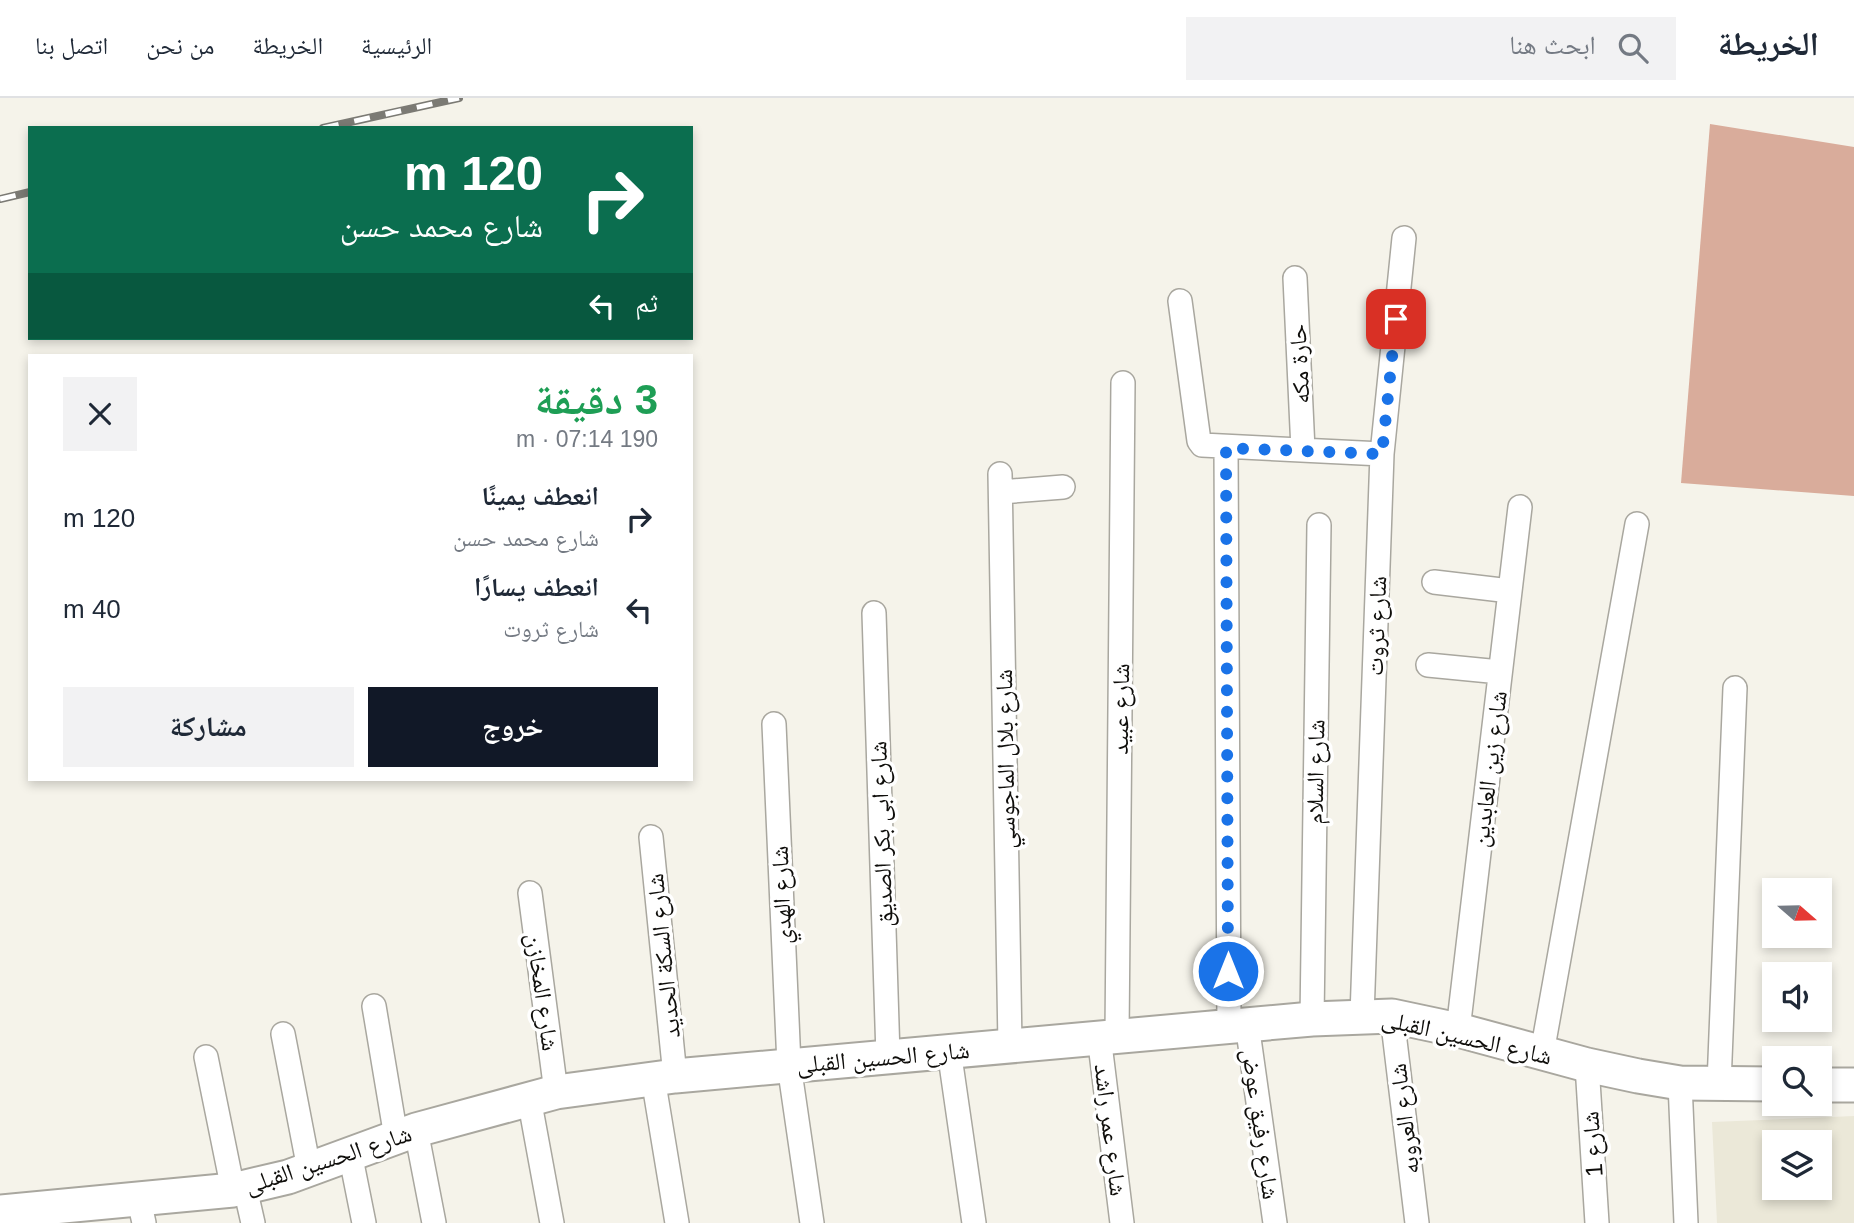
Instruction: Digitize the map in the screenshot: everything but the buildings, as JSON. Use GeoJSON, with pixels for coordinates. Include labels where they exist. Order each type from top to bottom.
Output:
{"type":"FeatureCollection","features":[{"type":"Feature","properties":{"kind":"main road","name":"شارع الحسين القبلى"},"geometry":{"type":"LineString","coordinates":[[0,1212],[54,1216],[141,1211],[239,1189],[309,1169],[406,1133],[543,1095],[664,1077],[1311,1019],[1377,1016],[1458,1030],[1587,1065],[1680,1083],[1762,1084]]}},
{"type":"Feature","properties":{"kind":"main road"},"geometry":{"type":"LineString","coordinates":[[1832,1085],[1854,1085]]}},
{"type":"Feature","properties":{"kind":"street","name":"شارع ثروت"},"geometry":{"type":"LineString","coordinates":[[1377,1016],[1382,454],[1404,238]]}},
{"type":"Feature","properties":{"kind":"street","name":"حارة مكه"},"geometry":{"type":"LineString","coordinates":[[1295,278],[1303,450]]}},
{"type":"Feature","properties":{"kind":"street"},"geometry":{"type":"LineString","coordinates":[[1180,301],[1200,444],[1203,447],[1382,454]]}},
{"type":"Feature","properties":{"kind":"street","name":"شارع عبيد"},"geometry":{"type":"LineString","coordinates":[[1108,1036],[1123,383]]}},
{"type":"Feature","properties":{"kind":"street","name":"شارع رفيق عوض"},"geometry":{"type":"LineString","coordinates":[[1226,448],[1238,1025],[1275,1223]]}},
{"type":"Feature","properties":{"kind":"street","name":"شارع بلال الماجوسي"},"geometry":{"type":"LineString","coordinates":[[1010,1045],[1001,483],[1063,487]]}},
{"type":"Feature","properties":{"kind":"street","name":"شارع زين العابدين"},"geometry":{"type":"LineString","coordinates":[[1458,1030],[1520,507]]}},
{"type":"Feature","properties":{"kind":"street"},"geometry":{"type":"LineString","coordinates":[[1542,1053],[1637,524]]}},
{"type":"Feature","properties":{"kind":"street","name":"شارع السلام"},"geometry":{"type":"LineString","coordinates":[[1311,1019],[1319,525]]}},
{"type":"Feature","properties":{"kind":"street"},"geometry":{"type":"LineString","coordinates":[[1434,582],[1510,591]]}},
{"type":"Feature","properties":{"kind":"street","name":"شارع ابى بكر الصديق"},"geometry":{"type":"LineString","coordinates":[[874,612],[888,1056]]}},
{"type":"Feature","properties":{"kind":"street"},"geometry":{"type":"LineString","coordinates":[[1428,665],[1500,672]]}},
{"type":"Feature","properties":{"kind":"street"},"geometry":{"type":"LineString","coordinates":[[1719,1084],[1735,688]]}},
{"type":"Feature","properties":{"kind":"street","name":"شارع الهدي"},"geometry":{"type":"LineString","coordinates":[[774,724],[789,1065],[812,1223]]}},
{"type":"Feature","properties":{"kind":"street","name":"شارع السكة الحديد"},"geometry":{"type":"LineString","coordinates":[[651,836],[664,1077],[677,1223]]}},
{"type":"Feature","properties":{"kind":"street","name":"شارع المخازن"},"geometry":{"type":"LineString","coordinates":[[530,893],[543,1095]]}},
{"type":"Feature","properties":{"kind":"street"},"geometry":{"type":"LineString","coordinates":[[374,1006],[406,1133],[434,1223]]}},
{"type":"Feature","properties":{"kind":"street","name":"شارع العروبه"},"geometry":{"type":"LineString","coordinates":[[1377,1016],[1417,1223]]}},
{"type":"Feature","properties":{"kind":"street"},"geometry":{"type":"LineString","coordinates":[[283,1034],[309,1169]]}},
{"type":"Feature","properties":{"kind":"street","name":"شارع عمر راشد"},"geometry":{"type":"LineString","coordinates":[[1108,1036],[1122,1223]]}},
{"type":"Feature","properties":{"kind":"street"},"geometry":{"type":"LineString","coordinates":[[949,1050],[974,1223]]}},
{"type":"Feature","properties":{"kind":"street"},"geometry":{"type":"LineString","coordinates":[[206,1058],[239,1189],[253,1223]]}},
{"type":"Feature","properties":{"kind":"street","name":"شارع 1"},"geometry":{"type":"LineString","coordinates":[[1587,1065],[1597,1223]]}},
{"type":"Feature","properties":{"kind":"street"},"geometry":{"type":"LineString","coordinates":[[1680,1083],[1686,1223]]}},
{"type":"Feature","properties":{"kind":"street"},"geometry":{"type":"LineString","coordinates":[[543,1095],[552,1223]]}},
{"type":"Feature","properties":{"kind":"street"},"geometry":{"type":"LineString","coordinates":[[350,1153],[364,1223]]}},
{"type":"Feature","properties":{"kind":"shaded area"},"geometry":{"type":"Polygon","coordinates":[[[1710,124],[1854,147],[1854,496],[1681,483],[1710,124]]]}},
{"type":"Feature","properties":{"kind":"shaded area"},"geometry":{"type":"Polygon","coordinates":[[[1854,1116],[1854,1223],[1717,1223],[1712,1122],[1854,1116]]]}},
{"type":"Feature","properties":{"kind":"railway"},"geometry":{"type":"LineString","coordinates":[[332,126],[459,98]]}},
{"type":"Feature","properties":{"kind":"railway"},"geometry":{"type":"LineString","coordinates":[[0,199],[28,192]]}},
{"type":"Feature","properties":{"kind":"route"},"geometry":{"type":"LineString","coordinates":[[1228,971],[1226,448],[1382,454],[1396,319]]}}]}
